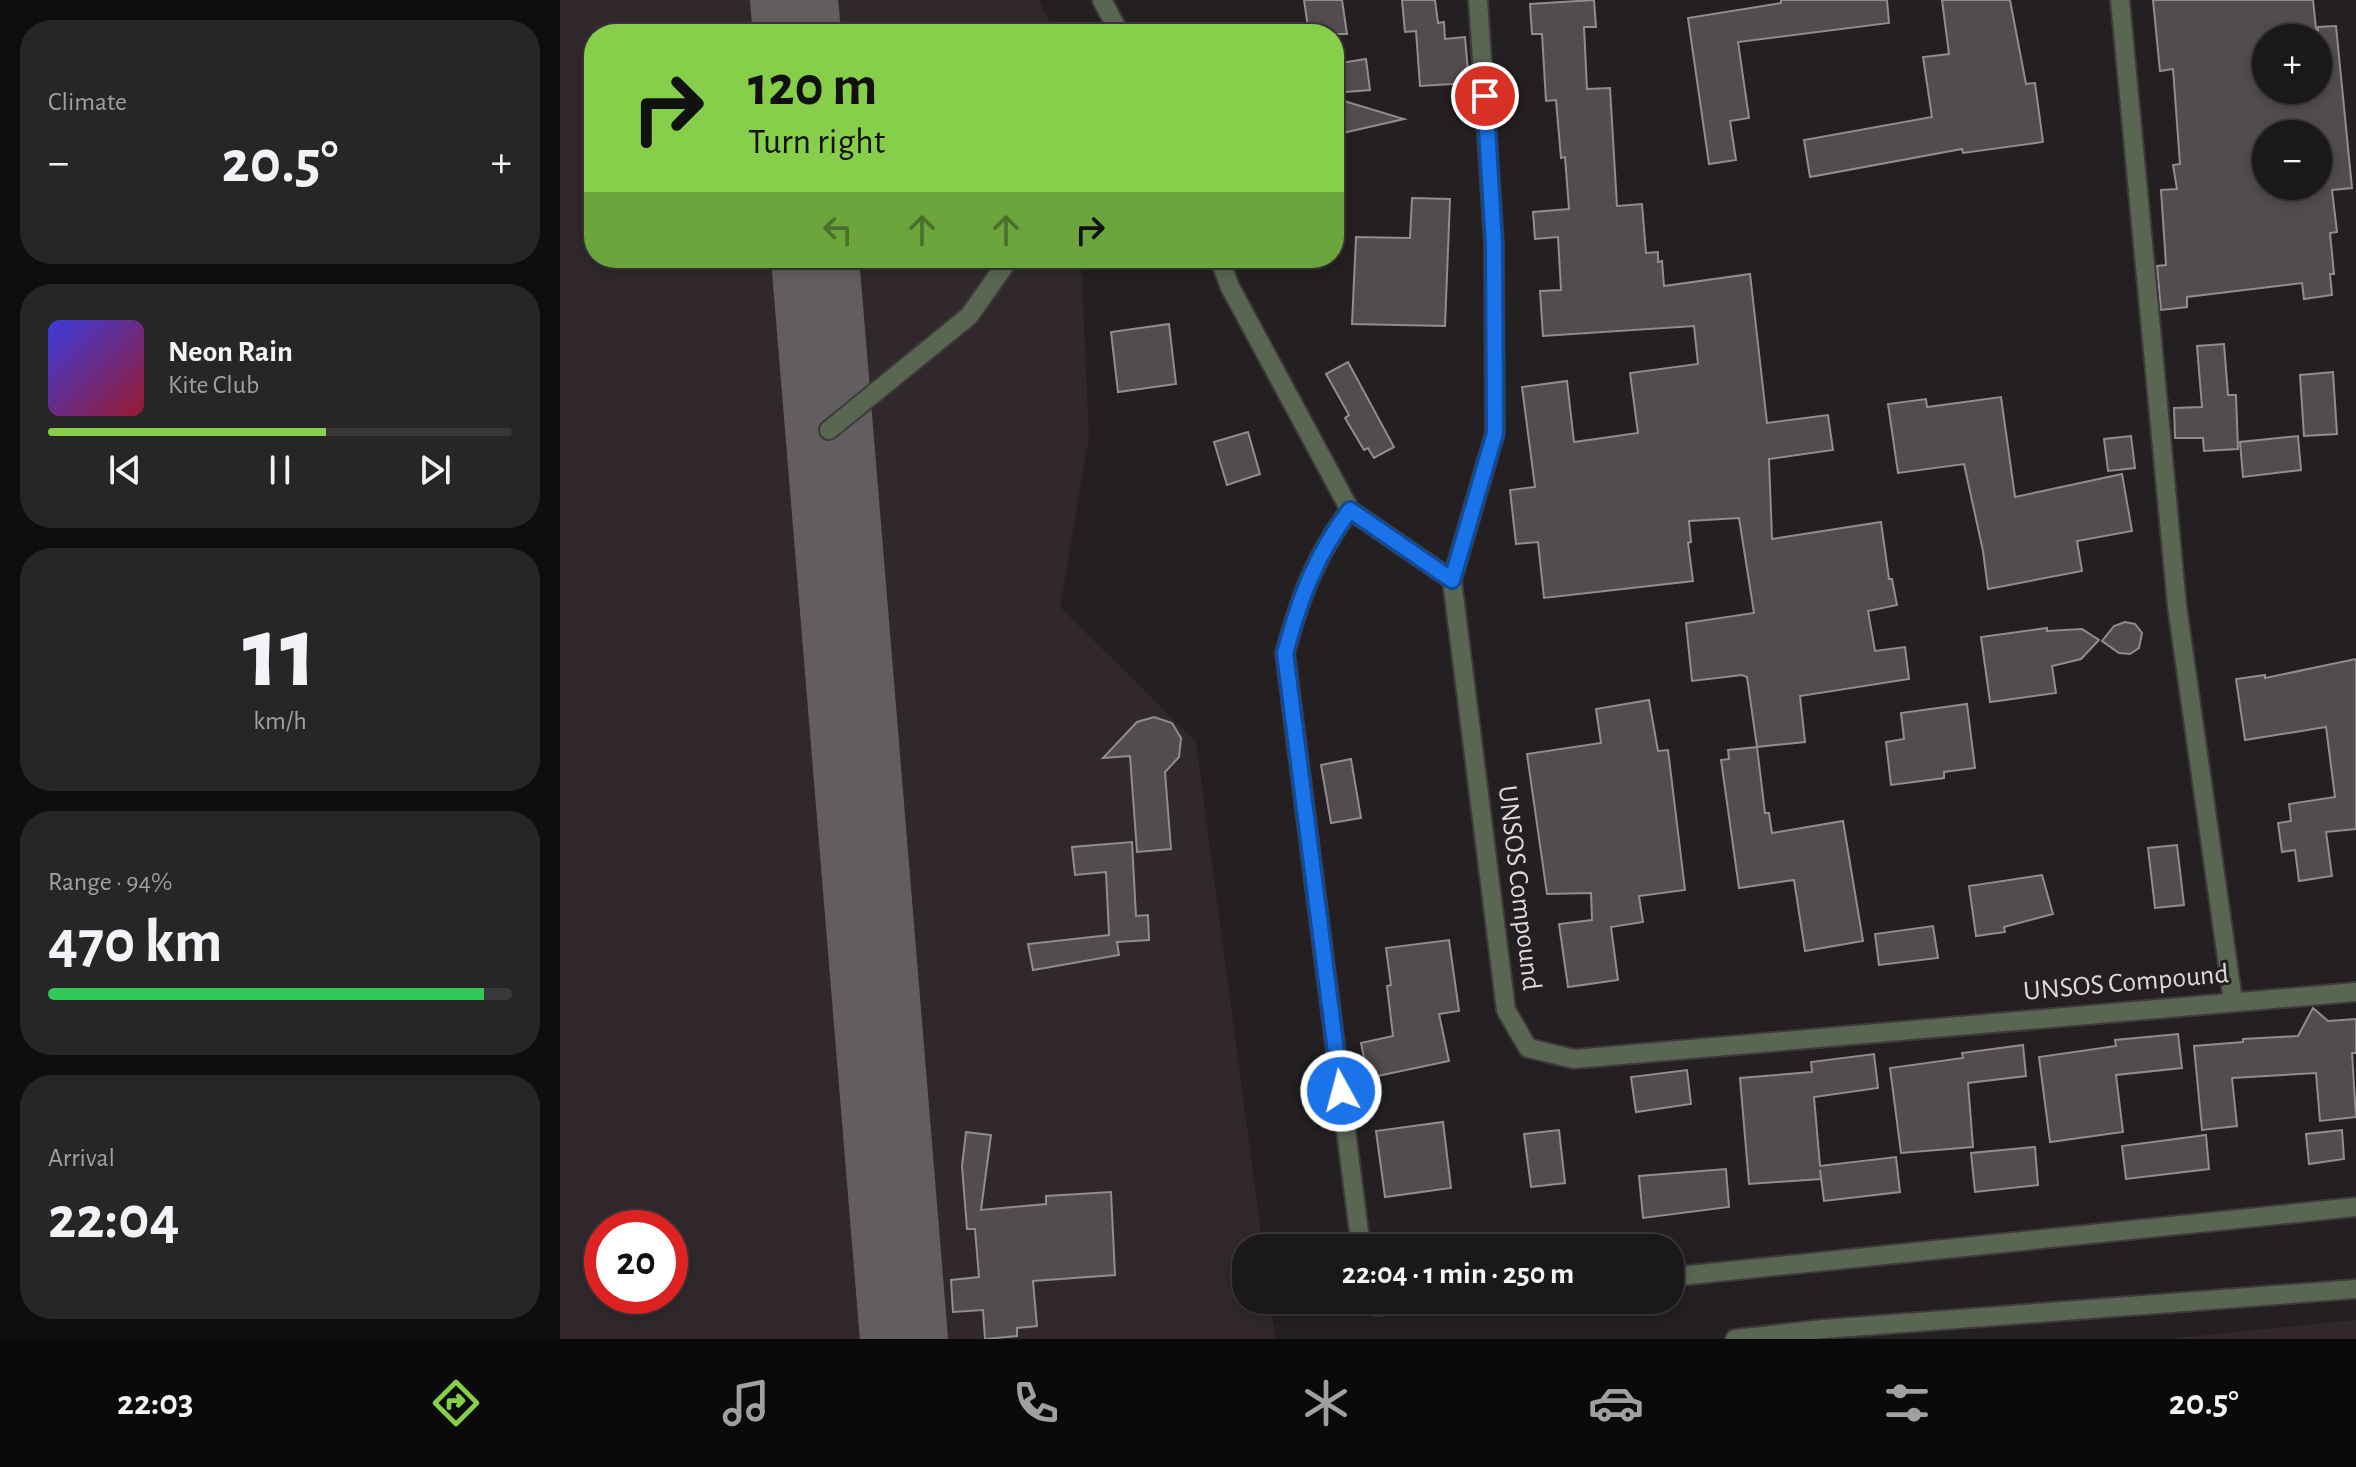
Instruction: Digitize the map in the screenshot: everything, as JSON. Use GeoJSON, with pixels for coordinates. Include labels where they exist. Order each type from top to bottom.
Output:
{"type":"FeatureCollection","features":[{"type":"Feature","properties":{"kind":"lane","name":"UNSOS Compound"},"geometry":{"type":"LineString","coordinates":[[1478,0],[1494,244],[1495,433],[1452,580],[1506,1010],[1528,1048],[1574,1059],[2356,992]]}},
{"type":"Feature","properties":{"kind":"lane"},"geometry":{"type":"LineString","coordinates":[[2120,0],[2177,606],[2233,1001]]}},
{"type":"Feature","properties":{"kind":"lane"},"geometry":{"type":"LineString","coordinates":[[829,430],[969,316],[1003,268]]}},
{"type":"Feature","properties":{"kind":"lane"},"geometry":{"type":"LineString","coordinates":[[1223,268],[1230,287],[1350,510],[1452,580]]}},
{"type":"Feature","properties":{"kind":"lane"},"geometry":{"type":"LineString","coordinates":[[1350,510],[1329,538],[1300,598],[1285,653],[1359,1234]]}},
{"type":"Feature","properties":{"kind":"lane"},"geometry":{"type":"LineString","coordinates":[[1684,1276],[2356,1207]]}},
{"type":"Feature","properties":{"kind":"lane"},"geometry":{"type":"LineString","coordinates":[[1735,1339],[1824,1329],[2356,1289]]}},
{"type":"Feature","properties":{"kind":"shaded area"},"geometry":{"type":"Polygon","coordinates":[[[560,0],[1039,0],[1050,24],[584,24],[584,268],[1081,268],[1089,436],[1060,607],[1196,742],[1261,1234],[1232,1234],[1232,1314],[1272,1314],[1275,1339],[560,1339],[560,0]]]}},
{"type":"Feature","properties":{"kind":"shaded area"},"geometry":{"type":"Polygon","coordinates":[[[2356,1320],[2356,1339],[2167,1339],[2356,1320]]]}},
{"type":"Feature","properties":{"kind":"building"},"geometry":{"type":"Polygon","coordinates":[[[1304,0],[1342,0],[1347,34],[1344,34],[1344,24],[1308,24],[1304,0]]]}},
{"type":"Feature","properties":{"kind":"building"},"geometry":{"type":"Polygon","coordinates":[[[1402,0],[1435,0],[1438,23],[1444,22],[1445,39],[1465,37],[1469,83],[1420,86],[1416,31],[1405,32],[1402,0]]]}},
{"type":"Feature","properties":{"kind":"building"},"geometry":{"type":"Polygon","coordinates":[[[1594,0],[1596,27],[1584,27],[1587,89],[1610,88],[1617,206],[1642,204],[1646,253],[1658,252],[1664,286],[1750,274],[1767,423],[1828,415],[1833,450],[1769,459],[1772,539],[1881,522],[1889,579],[1892,579],[1897,605],[1868,611],[1875,651],[1905,647],[1909,679],[1800,696],[1805,742],[1757,747],[1747,677],[1692,681],[1686,623],[1754,613],[1739,518],[1689,521],[1691,542],[1688,543],[1693,581],[1544,598],[1538,542],[1516,544],[1510,490],[1535,487],[1522,387],[1567,381],[1574,442],[1638,433],[1630,373],[1698,364],[1694,326],[1543,336],[1540,291],[1561,290],[1558,237],[1535,239],[1533,212],[1569,209],[1556,100],[1546,101],[1542,34],[1532,34],[1530,4],[1594,0]]]}},
{"type":"Feature","properties":{"kind":"building"},"geometry":{"type":"Polygon","coordinates":[[[1781,0],[1887,0],[1889,23],[1738,42],[1749,118],[1730,121],[1736,160],[1709,164],[1688,18],[1781,3],[1781,0]]]}},
{"type":"Feature","properties":{"kind":"building"},"geometry":{"type":"Polygon","coordinates":[[[1942,0],[2010,0],[2026,84],[2035,83],[2043,142],[1963,153],[1962,149],[1810,177],[1804,140],[1932,117],[1923,57],[1949,54],[1942,0]]]}},
{"type":"Feature","properties":{"kind":"building"},"geometry":{"type":"Polygon","coordinates":[[[2153,0],[2313,0],[2316,24],[2252,24],[2252,104],[2332,104],[2332,26],[2336,26],[2352,188],[2332,190],[2337,232],[2330,233],[2334,274],[2330,274],[2332,295],[2304,299],[2302,283],[2187,297],[2187,307],[2161,310],[2157,266],[2166,265],[2161,190],[2177,189],[2173,165],[2180,164],[2173,69],[2160,71],[2153,0]]]}},
{"type":"Feature","properties":{"kind":"building"},"geometry":{"type":"Polygon","coordinates":[[[1366,59],[1370,90],[1344,92],[1344,62],[1366,59]]]}},
{"type":"Feature","properties":{"kind":"building"},"geometry":{"type":"Polygon","coordinates":[[[1344,101],[1404,119],[1344,133],[1344,101]]]}},
{"type":"Feature","properties":{"kind":"building"},"geometry":{"type":"Polygon","coordinates":[[[1412,198],[1450,199],[1445,326],[1352,324],[1356,237],[1410,238],[1412,198]]]}},
{"type":"Feature","properties":{"kind":"building"},"geometry":{"type":"Polygon","coordinates":[[[1169,324],[1176,384],[1118,392],[1111,332],[1169,324]]]}},
{"type":"Feature","properties":{"kind":"building"},"geometry":{"type":"Polygon","coordinates":[[[2224,344],[2228,395],[2236,395],[2238,449],[2204,451],[2203,438],[2175,438],[2174,408],[2202,407],[2197,346],[2224,344]]]}},
{"type":"Feature","properties":{"kind":"building"},"geometry":{"type":"Polygon","coordinates":[[[1348,362],[1394,447],[1374,458],[1368,448],[1364,450],[1345,418],[1349,415],[1326,374],[1348,362]]]}},
{"type":"Feature","properties":{"kind":"building"},"geometry":{"type":"Polygon","coordinates":[[[2333,372],[2337,434],[2304,436],[2300,375],[2333,372]]]}},
{"type":"Feature","properties":{"kind":"building"},"geometry":{"type":"Polygon","coordinates":[[[2001,397],[2015,497],[2122,474],[2132,531],[2077,541],[2082,571],[1988,589],[1964,464],[1898,473],[1888,404],[1926,399],[1927,407],[2001,397]]]}},
{"type":"Feature","properties":{"kind":"building"},"geometry":{"type":"Polygon","coordinates":[[[1248,432],[1260,474],[1227,485],[1214,442],[1248,432]]]}},
{"type":"Feature","properties":{"kind":"building"},"geometry":{"type":"Polygon","coordinates":[[[2131,436],[2135,468],[2108,471],[2104,439],[2131,436]]]}},
{"type":"Feature","properties":{"kind":"building"},"geometry":{"type":"Polygon","coordinates":[[[2298,436],[2301,470],[2243,477],[2240,442],[2298,436]]]}},
{"type":"Feature","properties":{"kind":"building"},"geometry":{"type":"Polygon","coordinates":[[[2125,622],[2135,624],[2142,633],[2139,648],[2130,654],[2119,653],[2102,641],[2114,626],[2125,622]]]}},
{"type":"Feature","properties":{"kind":"building"},"geometry":{"type":"Polygon","coordinates":[[[2047,628],[2047,631],[2082,629],[2099,640],[2081,659],[2052,666],[2056,693],[1990,702],[1981,637],[2047,628]]]}},
{"type":"Feature","properties":{"kind":"building"},"geometry":{"type":"Polygon","coordinates":[[[2356,659],[2356,829],[2326,832],[2332,876],[2299,881],[2295,850],[2282,852],[2278,823],[2291,821],[2289,804],[2335,797],[2326,727],[2245,740],[2236,679],[2265,675],[2265,678],[2356,659]]]}},
{"type":"Feature","properties":{"kind":"building"},"geometry":{"type":"Polygon","coordinates":[[[1649,700],[1658,751],[1668,750],[1685,890],[1639,896],[1643,922],[1611,927],[1618,980],[1568,987],[1559,924],[1592,920],[1591,893],[1547,894],[1527,754],[1601,743],[1596,709],[1649,700]]]}},
{"type":"Feature","properties":{"kind":"building"},"geometry":{"type":"Polygon","coordinates":[[[1967,704],[1975,768],[1944,772],[1944,778],[1891,785],[1886,742],[1904,739],[1901,713],[1967,704]]]}},
{"type":"Feature","properties":{"kind":"building"},"geometry":{"type":"Polygon","coordinates":[[[1154,717],[1172,723],[1181,738],[1179,757],[1165,772],[1171,849],[1137,852],[1130,756],[1103,758],[1137,722],[1154,717]]]}},
{"type":"Feature","properties":{"kind":"building"},"geometry":{"type":"Polygon","coordinates":[[[1757,747],[1765,813],[1769,813],[1772,833],[1843,821],[1863,941],[1805,951],[1794,880],[1739,888],[1721,760],[1729,759],[1728,750],[1757,747]]]}},
{"type":"Feature","properties":{"kind":"building"},"geometry":{"type":"Polygon","coordinates":[[[1351,759],[1361,818],[1331,823],[1321,765],[1351,759]]]}},
{"type":"Feature","properties":{"kind":"building"},"geometry":{"type":"Polygon","coordinates":[[[1132,842],[1136,916],[1148,915],[1149,940],[1117,942],[1119,955],[1033,970],[1028,944],[1109,935],[1106,872],[1075,875],[1072,847],[1132,842]]]}},
{"type":"Feature","properties":{"kind":"building"},"geometry":{"type":"Polygon","coordinates":[[[2177,845],[2184,905],[2155,908],[2148,848],[2177,845]]]}},
{"type":"Feature","properties":{"kind":"building"},"geometry":{"type":"Polygon","coordinates":[[[2042,875],[2053,914],[2004,927],[2005,932],[1976,936],[1969,886],[2042,875]]]}},
{"type":"Feature","properties":{"kind":"building"},"geometry":{"type":"Polygon","coordinates":[[[1933,926],[1938,958],[1879,965],[1875,934],[1933,926]]]}},
{"type":"Feature","properties":{"kind":"building"},"geometry":{"type":"Polygon","coordinates":[[[1449,940],[1459,1011],[1439,1014],[1449,1061],[1368,1078],[1361,1043],[1393,1036],[1386,948],[1449,940]]]}},
{"type":"Feature","properties":{"kind":"building"},"geometry":{"type":"Polygon","coordinates":[[[2313,1008],[2328,1021],[2356,1019],[2356,1053],[2352,1053],[2356,1117],[2320,1121],[2316,1073],[2232,1078],[2237,1126],[2202,1130],[2194,1046],[2298,1036],[2313,1008]]]}},
{"type":"Feature","properties":{"kind":"building"},"geometry":{"type":"Polygon","coordinates":[[[2178,1034],[2182,1068],[2116,1075],[2123,1132],[2050,1142],[2039,1057],[2116,1046],[2115,1040],[2178,1034]]]}},
{"type":"Feature","properties":{"kind":"building"},"geometry":{"type":"Polygon","coordinates":[[[2023,1045],[2026,1076],[1968,1083],[1973,1147],[1901,1153],[1890,1068],[1963,1058],[1962,1053],[2023,1045]]]}},
{"type":"Feature","properties":{"kind":"building"},"geometry":{"type":"Polygon","coordinates":[[[1874,1054],[1878,1088],[1814,1097],[1820,1166],[1896,1157],[1900,1192],[1824,1201],[1820,1170],[1821,1179],[1749,1184],[1740,1078],[1812,1072],[1811,1062],[1874,1054]]]}},
{"type":"Feature","properties":{"kind":"building"},"geometry":{"type":"Polygon","coordinates":[[[1687,1070],[1691,1104],[1636,1112],[1631,1077],[1687,1070]]]}},
{"type":"Feature","properties":{"kind":"building"},"geometry":{"type":"Polygon","coordinates":[[[1443,1122],[1451,1188],[1385,1197],[1376,1131],[1443,1122]]]}},
{"type":"Feature","properties":{"kind":"building"},"geometry":{"type":"Polygon","coordinates":[[[1559,1130],[1565,1183],[1531,1187],[1524,1134],[1559,1130]]]}},
{"type":"Feature","properties":{"kind":"building"},"geometry":{"type":"Polygon","coordinates":[[[2342,1130],[2344,1159],[2309,1164],[2306,1134],[2342,1130]]]}},
{"type":"Feature","properties":{"kind":"building"},"geometry":{"type":"Polygon","coordinates":[[[966,1132],[991,1135],[981,1210],[1046,1204],[1046,1196],[1111,1192],[1115,1275],[1033,1281],[1037,1326],[1017,1328],[1017,1336],[985,1339],[983,1310],[953,1312],[951,1280],[979,1277],[975,1229],[967,1229],[962,1166],[966,1132]]]}},
{"type":"Feature","properties":{"kind":"building"},"geometry":{"type":"Polygon","coordinates":[[[2206,1135],[2209,1169],[2126,1179],[2122,1146],[2206,1135]]]}},
{"type":"Feature","properties":{"kind":"building"},"geometry":{"type":"Polygon","coordinates":[[[2035,1147],[2038,1185],[1975,1192],[1971,1153],[2035,1147]]]}},
{"type":"Feature","properties":{"kind":"building"},"geometry":{"type":"Polygon","coordinates":[[[1726,1169],[1729,1207],[1643,1218],[1639,1176],[1726,1169]]]}},
{"type":"Feature","properties":{"kind":"taxiway"},"geometry":{"type":"LineString","coordinates":[[794,0],[796,24]]}},
{"type":"Feature","properties":{"kind":"taxiway"},"geometry":{"type":"LineString","coordinates":[[816,268],[904,1339]]}},
{"type":"Feature","properties":{"kind":"route"},"geometry":{"type":"LineString","coordinates":[[1341,1091],[1285,653],[1300,598],[1329,538],[1350,510],[1452,580],[1495,433],[1494,244],[1485,96]]}}]}
